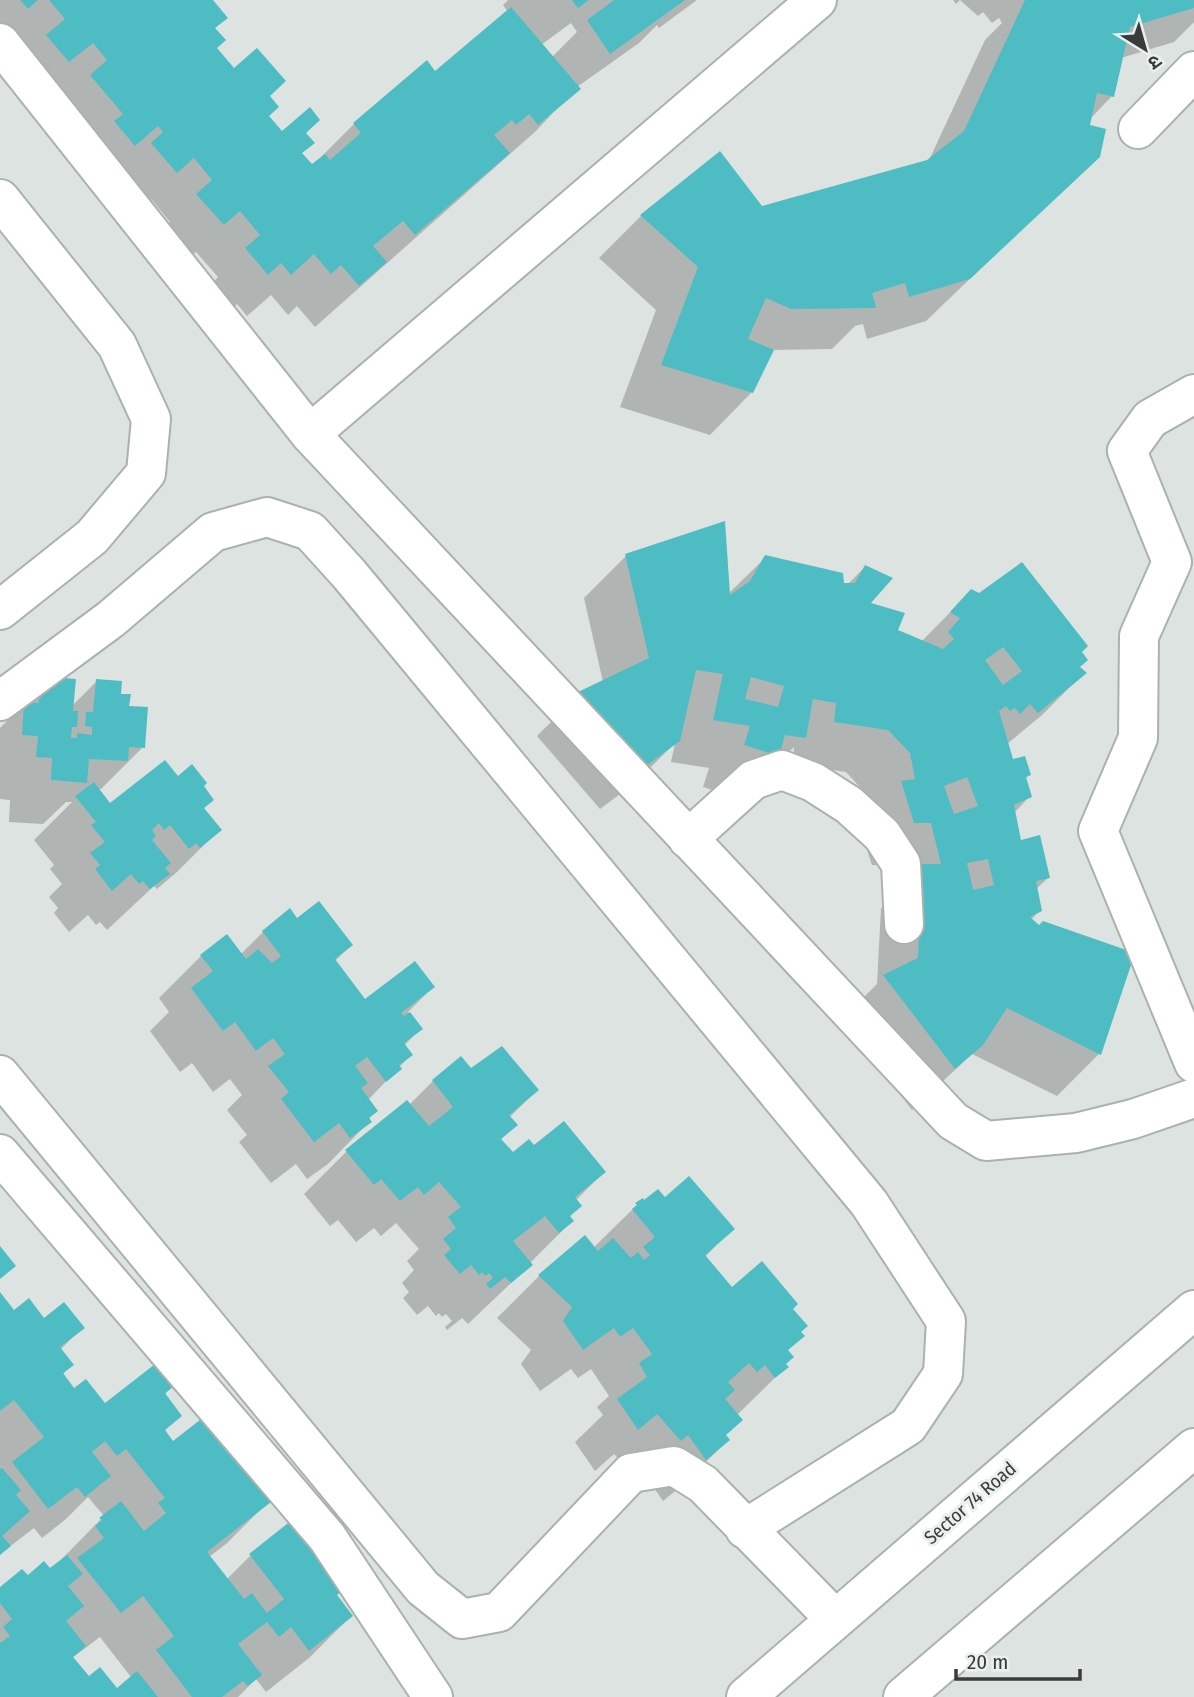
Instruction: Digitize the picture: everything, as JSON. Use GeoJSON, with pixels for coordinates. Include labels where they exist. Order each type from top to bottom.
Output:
{"type":"FeatureCollection","features":[{"type":"Feature","properties":{"kind":"street"},"geometry":{"type":"LineString","coordinates":[[310,434],[817,0]]}},
{"type":"Feature","properties":{"kind":"street"},"geometry":{"type":"LineString","coordinates":[[0,43],[310,434],[953,1121],[986,1141],[1076,1133],[1133,1119],[1194,1098]]}},
{"type":"Feature","properties":{"kind":"street"},"geometry":{"type":"LineString","coordinates":[[1138,128],[1194,71]]}},
{"type":"Feature","properties":{"kind":"street"},"geometry":{"type":"LineString","coordinates":[[0,199],[117,345],[151,419],[146,473],[92,537],[0,610]]}},
{"type":"Feature","properties":{"kind":"street"},"geometry":{"type":"LineString","coordinates":[[1194,394],[1150,419],[1127,451],[1183,561],[1139,636],[1139,738],[1098,831],[1194,1063]]}},
{"type":"Feature","properties":{"kind":"street"},"geometry":{"type":"LineString","coordinates":[[0,701],[111,618],[213,532],[267,517],[310,531],[358,585],[869,1203],[946,1321],[943,1374],[908,1426],[745,1529]]}},
{"type":"Feature","properties":{"kind":"street"},"geometry":{"type":"LineString","coordinates":[[688,839],[754,780],[782,770],[813,782],[849,806],[882,835],[901,864],[904,924]]}},
{"type":"Feature","properties":{"kind":"street"},"geometry":{"type":"LineString","coordinates":[[0,1075],[423,1588],[462,1619],[499,1612],[631,1473],[674,1466],[703,1484],[835,1619]]}},
{"type":"Feature","properties":{"kind":"street"},"geometry":{"type":"LineString","coordinates":[[0,1154],[327,1537],[433,1697]]}},
{"type":"Feature","properties":{"kind":"street","name":"Sector 74 Road"},"geometry":{"type":"LineString","coordinates":[[746,1697],[1194,1310]]}},
{"type":"Feature","properties":{"kind":"street"},"geometry":{"type":"LineString","coordinates":[[904,1697],[1194,1448]]}},
{"type":"Feature","properties":{"kind":"building"},"geometry":{"type":"Polygon","coordinates":[[[20,0],[38,0],[28,9],[20,0]]]}},
{"type":"Feature","properties":{"kind":"building"},"geometry":{"type":"Polygon","coordinates":[[[49,0],[213,0],[228,18],[215,28],[226,40],[217,48],[234,68],[257,48],[286,81],[270,96],[279,107],[269,116],[282,131],[310,107],[320,120],[306,133],[315,143],[302,153],[312,164],[325,154],[330,160],[361,133],[353,123],[427,60],[435,71],[511,7],[581,89],[538,125],[529,114],[516,125],[512,120],[494,135],[510,153],[415,235],[403,221],[373,246],[387,262],[359,286],[341,265],[331,274],[314,254],[291,275],[281,263],[268,275],[245,248],[260,235],[240,211],[224,225],[196,194],[212,180],[194,158],[177,173],[151,143],[163,132],[158,126],[135,146],[114,121],[123,114],[90,75],[107,60],[93,43],[69,62],[46,35],[65,19],[49,0]]]}},
{"type":"Feature","properties":{"kind":"building"},"geometry":{"type":"Polygon","coordinates":[[[572,0],[589,0],[578,8],[572,0]]]}},
{"type":"Feature","properties":{"kind":"building"},"geometry":{"type":"Polygon","coordinates":[[[614,0],[685,0],[610,54],[587,20],[614,0]]]}},
{"type":"Feature","properties":{"kind":"building"},"geometry":{"type":"Polygon","coordinates":[[[1025,0],[1194,0],[1194,8],[1130,27],[1114,97],[1097,93],[1090,125],[1106,129],[1100,157],[970,279],[909,297],[905,283],[872,293],[876,308],[791,309],[766,298],[748,339],[774,350],[753,393],[661,365],[698,267],[640,215],[720,151],[762,206],[927,160],[964,131],[1025,0]]]}},
{"type":"Feature","properties":{"kind":"building"},"geometry":{"type":"Polygon","coordinates":[[[725,521],[730,595],[750,581],[765,555],[843,573],[844,583],[855,583],[865,565],[893,578],[871,603],[905,613],[898,630],[943,649],[954,639],[948,632],[960,618],[950,612],[971,589],[979,593],[1022,562],[1088,646],[1082,652],[1088,660],[1080,667],[1087,673],[1038,713],[1030,704],[1020,714],[1015,708],[1010,711],[1006,706],[999,711],[1013,759],[1025,756],[1031,775],[1026,777],[1032,797],[1014,805],[1021,840],[1040,835],[1050,878],[1036,881],[1042,911],[1030,917],[1039,925],[1043,921],[1135,953],[1101,1055],[1007,1008],[983,1045],[955,1069],[883,975],[918,958],[922,864],[941,864],[931,823],[914,823],[901,781],[915,779],[910,753],[888,730],[834,722],[836,703],[813,699],[806,738],[785,735],[779,756],[744,745],[750,726],[713,720],[723,674],[696,670],[680,741],[643,768],[578,692],[649,658],[625,554],[725,521]],[[1003,647],[985,660],[1003,685],[1022,671],[1003,647]],[[751,677],[745,699],[778,707],[784,686],[751,677]],[[967,777],[944,786],[954,814],[978,806],[967,777]],[[988,859],[967,863],[973,890],[994,885],[988,859]]]}},
{"type":"Feature","properties":{"kind":"building"},"geometry":{"type":"Polygon","coordinates":[[[52,677],[76,679],[73,711],[78,711],[77,727],[72,727],[71,738],[77,738],[77,733],[92,735],[92,727],[85,726],[86,712],[93,712],[96,679],[122,681],[121,694],[131,694],[129,706],[148,707],[145,748],[129,747],[128,761],[89,759],[87,783],[51,780],[52,758],[36,757],[38,736],[22,735],[24,702],[39,703],[40,685],[52,677]]]}},
{"type":"Feature","properties":{"kind":"building"},"geometry":{"type":"Polygon","coordinates":[[[165,760],[178,776],[192,764],[207,783],[204,786],[214,800],[204,808],[222,830],[200,848],[196,843],[189,849],[170,825],[164,830],[159,823],[152,830],[156,836],[152,840],[171,863],[165,868],[170,874],[150,889],[143,881],[139,884],[131,874],[112,891],[95,869],[100,865],[90,853],[105,842],[91,825],[96,822],[75,796],[94,782],[110,803],[165,760]]]}},
{"type":"Feature","properties":{"kind":"building"},"geometry":{"type":"Polygon","coordinates":[[[319,901],[353,945],[335,959],[365,999],[415,961],[435,987],[401,1013],[404,1016],[410,1012],[423,1029],[404,1043],[413,1055],[399,1065],[402,1069],[386,1082],[367,1057],[355,1066],[368,1083],[361,1088],[378,1111],[369,1118],[372,1122],[350,1138],[339,1123],[314,1142],[281,1099],[289,1092],[268,1066],[285,1054],[273,1038],[256,1051],[235,1022],[223,1031],[191,988],[213,971],[200,955],[227,934],[246,959],[258,949],[272,963],[281,956],[262,931],[290,908],[297,918],[319,901]]]}},
{"type":"Feature","properties":{"kind":"building"},"geometry":{"type":"Polygon","coordinates":[[[502,1046],[539,1090],[509,1115],[518,1125],[501,1139],[513,1152],[529,1139],[534,1145],[564,1121],[606,1172],[575,1197],[582,1206],[570,1216],[574,1221],[559,1233],[545,1216],[513,1241],[533,1265],[511,1283],[505,1277],[490,1289],[486,1284],[493,1278],[489,1273],[485,1276],[482,1272],[479,1275],[471,1265],[460,1274],[444,1255],[451,1249],[443,1239],[456,1228],[448,1217],[461,1207],[439,1182],[424,1195],[418,1187],[400,1201],[381,1179],[374,1185],[345,1150],[407,1100],[429,1126],[453,1107],[432,1080],[461,1056],[471,1068],[502,1046]]]}},
{"type":"Feature","properties":{"kind":"building"},"geometry":{"type":"Polygon","coordinates":[[[689,1176],[735,1229],[705,1255],[732,1287],[762,1261],[798,1304],[793,1309],[808,1326],[801,1332],[805,1336],[788,1350],[794,1357],[786,1364],[789,1367],[775,1378],[765,1365],[757,1372],[749,1363],[728,1382],[735,1390],[725,1399],[743,1420],[726,1435],[730,1440],[706,1460],[688,1435],[681,1441],[657,1414],[638,1430],[617,1399],[647,1377],[639,1363],[652,1354],[633,1328],[620,1337],[614,1328],[583,1350],[563,1321],[572,1307],[538,1275],[585,1235],[598,1251],[613,1238],[631,1258],[638,1252],[644,1260],[650,1255],[643,1247],[655,1237],[632,1209],[637,1205],[635,1203],[643,1198],[644,1200],[658,1189],[665,1197],[689,1176]]]}},
{"type":"Feature","properties":{"kind":"building"},"geometry":{"type":"Polygon","coordinates":[[[0,1246],[16,1266],[0,1279],[0,1246]]]}},
{"type":"Feature","properties":{"kind":"building"},"geometry":{"type":"Polygon","coordinates":[[[0,1292],[14,1310],[29,1298],[44,1318],[64,1302],[85,1328],[60,1347],[74,1365],[63,1373],[74,1388],[86,1379],[105,1403],[159,1361],[177,1384],[165,1393],[182,1416],[165,1430],[173,1441],[205,1416],[210,1426],[271,1502],[207,1552],[244,1599],[252,1593],[267,1613],[284,1599],[249,1554],[292,1520],[345,1588],[337,1595],[353,1616],[309,1651],[291,1627],[279,1637],[267,1622],[238,1644],[262,1675],[248,1686],[243,1681],[222,1697],[192,1697],[156,1650],[174,1636],[143,1596],[121,1613],[77,1558],[104,1538],[95,1526],[102,1520],[99,1518],[121,1501],[144,1531],[166,1513],[158,1503],[165,1498],[126,1449],[117,1456],[105,1441],[92,1452],[111,1476],[85,1497],[77,1487],[48,1509],[12,1462],[44,1437],[14,1400],[0,1411],[0,1292]]]}},
{"type":"Feature","properties":{"kind":"building"},"geometry":{"type":"Polygon","coordinates":[[[2,1468],[21,1490],[16,1495],[30,1511],[2,1536],[11,1546],[0,1555],[0,1469],[2,1468]]]}},
{"type":"Feature","properties":{"kind":"building"},"geometry":{"type":"Polygon","coordinates":[[[67,1555],[83,1574],[68,1586],[84,1606],[66,1621],[86,1646],[73,1657],[89,1676],[100,1667],[117,1688],[137,1671],[158,1697],[0,1697],[0,1643],[10,1636],[3,1627],[12,1619],[0,1603],[0,1587],[22,1569],[28,1575],[44,1561],[50,1568],[67,1555]]]}}]}
